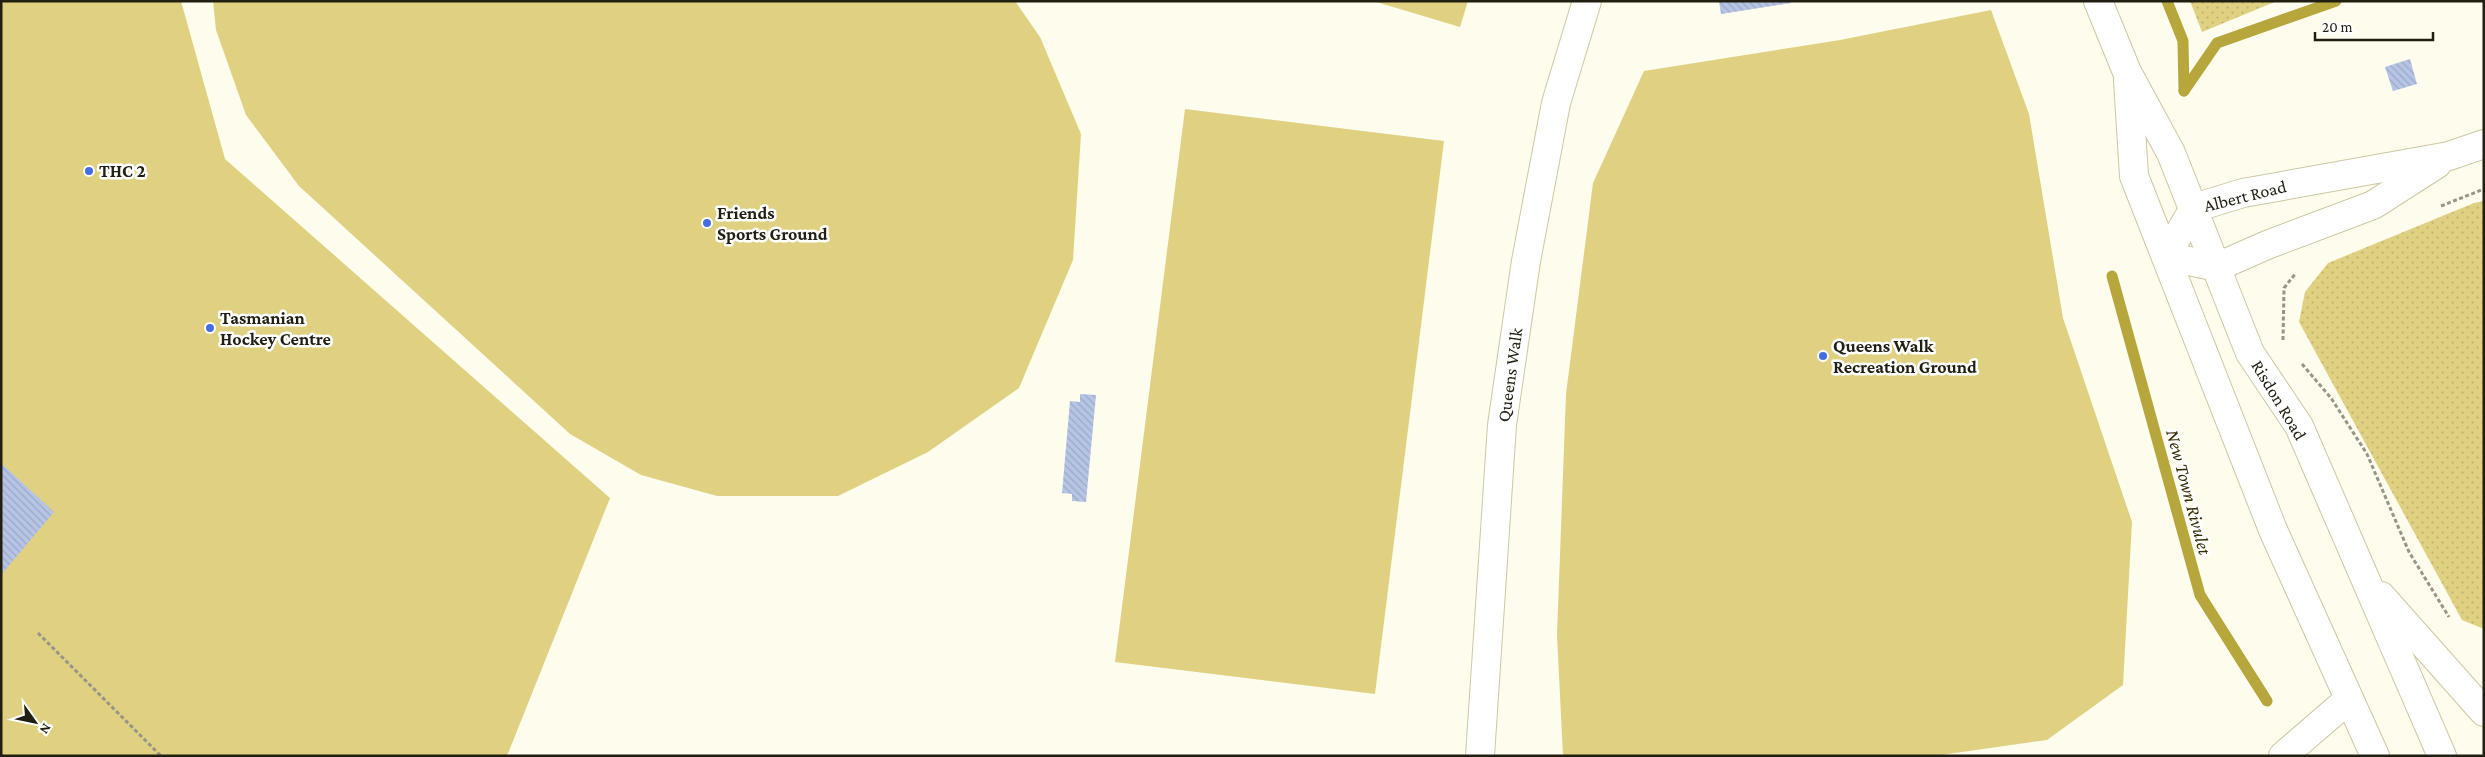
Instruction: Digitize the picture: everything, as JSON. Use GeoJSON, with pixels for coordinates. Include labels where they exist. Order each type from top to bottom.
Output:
{"type":"FeatureCollection","features":[{"type":"Feature","properties":{"kind":"street","name":"Queens Walk"},"geometry":{"type":"LineString","coordinates":[[1480,756],[1502,425],[1526,261],[1556,103],[1587,1]]}},
{"type":"Feature","properties":{"kind":"street","name":"Risdon Road"},"geometry":{"type":"LineString","coordinates":[[2098,1],[2127,72],[2171,153],[2250,352],[2299,426],[2442,756]]}},
{"type":"Feature","properties":{"kind":"street","name":"Risdon Road"},"geometry":{"type":"LineString","coordinates":[[2127,72],[2134,176],[2273,530],[2374,756]]}},
{"type":"Feature","properties":{"kind":"street","name":"Albert Road"},"geometry":{"type":"LineString","coordinates":[[2166,256],[2194,208],[2243,193],[2449,156],[2484,144]]}},
{"type":"Feature","properties":{"kind":"street","name":"Albert Road"},"geometry":{"type":"LineString","coordinates":[[2217,267],[2268,245],[2373,205],[2449,156]]}},
{"type":"Feature","properties":{"kind":"street"},"geometry":{"type":"LineString","coordinates":[[2166,256],[2217,267]]}},
{"type":"Feature","properties":{"kind":"street"},"geometry":{"type":"LineString","coordinates":[[2364,576],[2484,712]]}},
{"type":"Feature","properties":{"kind":"street"},"geometry":{"type":"LineString","coordinates":[[2283,756],[2349,699]]}},
{"type":"Feature","properties":{"kind":"path"},"geometry":{"type":"LineString","coordinates":[[2284,288],[2283,340],[2288,347]]}},
{"type":"Feature","properties":{"kind":"path"},"geometry":{"type":"LineString","coordinates":[[2298,359],[2330,398],[2367,454],[2409,552],[2454,624]]}},
{"type":"Feature","properties":{"kind":"path"},"geometry":{"type":"LineString","coordinates":[[38,633],[161,756]]}},
{"type":"Feature","properties":{"kind":"shaded area","name":"Tasmanian Hockey Centre"},"geometry":{"type":"Polygon","coordinates":[[[1,1],[181,1],[225,159],[610,498],[507,756],[1,756],[1,1]]]}},
{"type":"Feature","properties":{"kind":"shaded area","name":"Friends Sports Ground"},"geometry":{"type":"Polygon","coordinates":[[[213,1],[1015,1],[1040,37],[1081,134],[1073,260],[1019,388],[928,452],[838,496],[717,496],[641,475],[570,434],[299,186],[246,115],[216,30],[213,1]]]}},
{"type":"Feature","properties":{"kind":"shaded area"},"geometry":{"type":"Polygon","coordinates":[[[1373,1],[1468,1],[1460,27],[1373,1]]]}},
{"type":"Feature","properties":{"kind":"shaded area"},"geometry":{"type":"Polygon","coordinates":[[[2190,1],[2277,1],[2202,32],[2190,1]]]}},
{"type":"Feature","properties":{"kind":"shaded area","name":"Queens Walk Recreation Ground"},"geometry":{"type":"Polygon","coordinates":[[[1991,10],[2029,114],[2063,318],[2132,522],[2123,685],[2047,740],[1934,756],[1563,756],[1557,635],[1566,394],[1593,183],[1644,71],[1840,40],[1991,10]]]}},
{"type":"Feature","properties":{"kind":"shaded area"},"geometry":{"type":"Polygon","coordinates":[[[1185,109],[1444,141],[1375,694],[1115,662],[1185,109]]]}},
{"type":"Feature","properties":{"kind":"shaded area"},"geometry":{"type":"Polygon","coordinates":[[[2484,201],[2484,629],[2462,620],[2299,322],[2305,292],[2328,263],[2474,203],[2484,201]]]}},
{"type":"Feature","properties":{"kind":"building"},"geometry":{"type":"Polygon","coordinates":[[[1719,1],[1791,1],[1791,3],[1721,14],[1719,1]]]}},
{"type":"Feature","properties":{"kind":"building"},"geometry":{"type":"Polygon","coordinates":[[[2410,59],[2417,84],[2393,91],[2385,67],[2410,59]]]}},
{"type":"Feature","properties":{"kind":"building"},"geometry":{"type":"Polygon","coordinates":[[[1080,394],[1096,395],[1086,502],[1072,501],[1072,494],[1062,493],[1070,401],[1080,402],[1080,394]]]}},
{"type":"Feature","properties":{"kind":"building"},"geometry":{"type":"Polygon","coordinates":[[[1,463],[54,512],[1,575],[1,463]]]}},
{"type":"Feature","properties":{"kind":"waterway"},"geometry":{"type":"LineString","coordinates":[[2167,1],[2183,41],[2184,91]]}},
{"type":"Feature","properties":{"kind":"waterway","name":"New Town Rivulet"},"geometry":{"type":"LineString","coordinates":[[2184,91],[2217,43],[2336,1]]}},
{"type":"Feature","properties":{"kind":"waterway","name":"New Town Rivulet"},"geometry":{"type":"LineString","coordinates":[[2112,276],[2200,595],[2267,701]]}},
{"type":"Feature","properties":{"kind":"place","name":"THC 2"},"geometry":{"type":"Point","coordinates":[89,171]}},
{"type":"Feature","properties":{"kind":"place","name":"Friends Sports Ground"},"geometry":{"type":"Point","coordinates":[707,223]}},
{"type":"Feature","properties":{"kind":"place","name":"Tasmanian Hockey Centre"},"geometry":{"type":"Point","coordinates":[210,328]}},
{"type":"Feature","properties":{"kind":"place","name":"Queens Walk Recreation Ground"},"geometry":{"type":"Point","coordinates":[1823,356]}}]}
